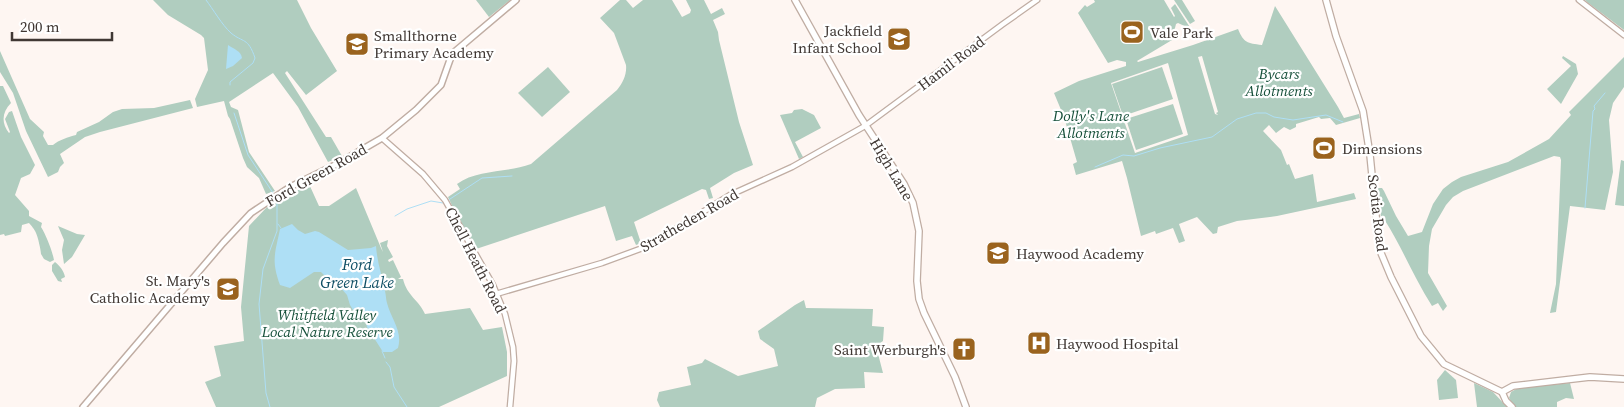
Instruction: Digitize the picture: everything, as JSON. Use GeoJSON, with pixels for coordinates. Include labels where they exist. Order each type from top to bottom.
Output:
{"type":"FeatureCollection","features":[{"type":"Feature","properties":{"kind":"main road","name":"Ford Green Road"},"geometry":{"type":"LineString","coordinates":[[83,407],[240,224],[276,196],[382,138],[416,110],[441,85],[452,54],[516,0]]}},
{"type":"Feature","properties":{"kind":"main road","name":"High Lane"},"geometry":{"type":"LineString","coordinates":[[795,0],[865,126],[904,184],[913,204],[919,231],[919,299],[955,377],[966,407]]}},
{"type":"Feature","properties":{"kind":"main road","name":"Scotia Road"},"geometry":{"type":"LineString","coordinates":[[1326,0],[1336,36],[1363,111],[1370,155],[1378,236],[1381,252],[1391,277],[1421,336],[1444,364],[1502,392]]}},
{"type":"Feature","properties":{"kind":"main road"},"geometry":{"type":"LineString","coordinates":[[1512,407],[1506,401],[1502,392],[1513,386],[1590,377],[1624,379]]}},
{"type":"Feature","properties":{"kind":"street","name":"Hamil Road"},"geometry":{"type":"LineString","coordinates":[[775,175],[865,126],[1037,0]]}},
{"type":"Feature","properties":{"kind":"street"},"geometry":{"type":"LineString","coordinates":[[1580,0],[1624,35]]}},
{"type":"Feature","properties":{"kind":"street","name":"Chell Heath Road"},"geometry":{"type":"LineString","coordinates":[[382,138],[423,174],[446,202],[492,285],[505,314],[513,347],[514,361],[510,407]]}},
{"type":"Feature","properties":{"kind":"street","name":"Stratheden Road"},"geometry":{"type":"LineString","coordinates":[[496,294],[602,263],[648,246],[730,195],[775,175]]}},
{"type":"Feature","properties":{"kind":"green space"},"geometry":{"type":"Polygon","coordinates":[[[153,0],[297,0],[311,28],[337,71],[306,95],[287,71],[285,73],[326,137],[331,137],[342,156],[328,162],[298,107],[273,73],[229,102],[231,107],[238,110],[249,152],[275,191],[266,194],[259,178],[247,167],[224,101],[197,107],[195,99],[208,70],[204,38],[168,15],[153,0]]]}},
{"type":"Feature","properties":{"kind":"green space"},"geometry":{"type":"Polygon","coordinates":[[[476,0],[510,0],[489,17],[476,0]]]}},
{"type":"Feature","properties":{"kind":"green space"},"geometry":{"type":"Polygon","coordinates":[[[620,0],[626,0],[633,8],[643,0],[672,0],[682,17],[690,13],[691,10],[686,0],[704,0],[711,14],[722,8],[725,14],[713,20],[718,32],[739,122],[753,165],[734,173],[710,188],[713,198],[709,199],[706,190],[702,189],[634,222],[641,243],[636,245],[632,236],[616,241],[605,206],[473,250],[448,197],[460,189],[457,184],[465,179],[483,173],[513,169],[531,164],[617,90],[624,78],[626,65],[614,33],[600,18],[620,0]]]}},
{"type":"Feature","properties":{"kind":"green space"},"geometry":{"type":"Polygon","coordinates":[[[1094,0],[1164,0],[1174,17],[1171,8],[1175,4],[1191,29],[1178,23],[1176,24],[1172,40],[1138,62],[1238,29],[1242,37],[1247,41],[1262,45],[1275,6],[1344,118],[1359,114],[1360,118],[1336,125],[1330,118],[1321,119],[1319,117],[1296,124],[1296,127],[1290,130],[1284,127],[1276,133],[1269,125],[1263,131],[1281,150],[1295,179],[1313,174],[1317,202],[1354,193],[1356,199],[1277,216],[1237,221],[1218,227],[1217,233],[1213,234],[1197,217],[1179,224],[1185,241],[1179,243],[1173,228],[1156,234],[1155,231],[1141,236],[1122,161],[1076,175],[1073,164],[1077,162],[1064,117],[1054,93],[1079,81],[1126,66],[1126,62],[1117,60],[1108,63],[1078,13],[1085,5],[1087,7],[1095,2],[1094,0]],[[1202,56],[1198,57],[1215,114],[1218,115],[1216,113],[1218,112],[1202,56]],[[1168,63],[1111,83],[1135,153],[1188,135],[1168,63]]]}},
{"type":"Feature","properties":{"kind":"green space"},"geometry":{"type":"Polygon","coordinates":[[[1174,0],[1182,0],[1195,21],[1190,24],[1174,0]]]}},
{"type":"Feature","properties":{"kind":"green space"},"geometry":{"type":"Polygon","coordinates":[[[1585,0],[1624,0],[1624,30],[1587,2],[1585,0]]]}},
{"type":"Feature","properties":{"kind":"green space"},"geometry":{"type":"Polygon","coordinates":[[[0,51],[30,119],[44,132],[43,136],[48,145],[53,145],[76,135],[77,132],[122,109],[154,108],[190,100],[193,108],[85,137],[60,154],[64,163],[58,172],[48,177],[26,131],[13,93],[0,72],[0,51]]]}},
{"type":"Feature","properties":{"kind":"green space"},"geometry":{"type":"Polygon","coordinates":[[[1563,56],[1576,64],[1578,74],[1561,104],[1547,89],[1571,66],[1562,58],[1563,56]]]}},
{"type":"Feature","properties":{"kind":"green space"},"geometry":{"type":"Polygon","coordinates":[[[1624,57],[1624,87],[1613,103],[1609,120],[1613,172],[1605,210],[1570,206],[1556,312],[1550,313],[1556,284],[1561,160],[1560,157],[1554,156],[1463,191],[1453,197],[1446,205],[1432,229],[1428,273],[1447,306],[1443,311],[1438,303],[1432,306],[1384,219],[1381,218],[1378,188],[1382,188],[1384,191],[1408,236],[1422,232],[1433,204],[1443,189],[1461,177],[1508,162],[1549,139],[1571,115],[1569,112],[1624,57]]]}},
{"type":"Feature","properties":{"kind":"green space"},"geometry":{"type":"Polygon","coordinates":[[[548,67],[570,92],[542,117],[518,93],[548,67]]]}},
{"type":"Feature","properties":{"kind":"green space"},"geometry":{"type":"Polygon","coordinates":[[[1162,67],[1173,99],[1123,116],[1112,84],[1162,67]]]}},
{"type":"Feature","properties":{"kind":"green space"},"geometry":{"type":"Polygon","coordinates":[[[0,86],[3,86],[11,103],[4,114],[6,129],[10,132],[5,119],[9,112],[12,111],[21,137],[35,165],[30,174],[21,178],[15,195],[29,211],[29,216],[42,223],[41,227],[49,243],[54,260],[50,262],[44,259],[41,254],[37,235],[29,223],[22,225],[21,232],[5,236],[4,234],[0,235],[0,86]]]}},
{"type":"Feature","properties":{"kind":"green space"},"geometry":{"type":"Polygon","coordinates":[[[1173,104],[1183,134],[1136,150],[1126,119],[1173,104]]]}},
{"type":"Feature","properties":{"kind":"green space"},"geometry":{"type":"Polygon","coordinates":[[[802,109],[814,115],[821,128],[795,142],[803,157],[799,159],[780,115],[802,109]]]}},
{"type":"Feature","properties":{"kind":"green space"},"geometry":{"type":"Polygon","coordinates":[[[1621,160],[1624,161],[1624,206],[1615,205],[1621,160]]]}},
{"type":"Feature","properties":{"kind":"green space","name":"Whitfield Valley Local Nature Reserve"},"geometry":{"type":"Polygon","coordinates":[[[309,184],[319,206],[329,206],[356,188],[383,252],[380,243],[388,240],[387,246],[393,257],[388,260],[389,262],[393,260],[401,277],[398,279],[403,279],[407,290],[425,314],[470,308],[483,330],[502,327],[507,352],[507,376],[439,407],[216,407],[205,382],[221,376],[214,346],[244,341],[241,307],[249,226],[267,207],[309,184]]]}},
{"type":"Feature","properties":{"kind":"green space"},"geometry":{"type":"Polygon","coordinates":[[[58,226],[77,234],[85,235],[72,257],[64,264],[62,250],[64,240],[58,226]]]}},
{"type":"Feature","properties":{"kind":"green space"},"geometry":{"type":"Polygon","coordinates":[[[55,262],[62,269],[65,277],[61,279],[62,282],[58,281],[52,271],[52,265],[55,262]]]}},
{"type":"Feature","properties":{"kind":"green space"},"geometry":{"type":"Polygon","coordinates":[[[804,300],[806,308],[873,309],[872,326],[884,327],[883,341],[876,346],[883,373],[864,372],[865,388],[835,389],[817,398],[815,407],[660,407],[657,400],[659,392],[691,385],[687,367],[702,363],[705,359],[738,376],[778,366],[774,349],[760,339],[758,331],[804,300]]]}},
{"type":"Feature","properties":{"kind":"green space"},"geometry":{"type":"Polygon","coordinates":[[[1445,370],[1456,380],[1458,398],[1439,400],[1437,380],[1445,370]]]}},
{"type":"Feature","properties":{"kind":"green space"},"geometry":{"type":"Polygon","coordinates":[[[1474,383],[1493,392],[1507,407],[1477,407],[1474,383]]]}},
{"type":"Feature","properties":{"kind":"green space"},"geometry":{"type":"Polygon","coordinates":[[[1570,383],[1574,399],[1566,398],[1557,402],[1557,407],[1515,407],[1509,398],[1511,392],[1518,388],[1570,383]]]}},
{"type":"Feature","properties":{"kind":"water"},"geometry":{"type":"Polygon","coordinates":[[[228,45],[239,52],[242,58],[226,69],[228,45]]]}},
{"type":"Feature","properties":{"kind":"water","name":"Ford Green Lake"},"geometry":{"type":"Polygon","coordinates":[[[292,224],[305,234],[315,231],[319,232],[348,250],[376,246],[387,302],[398,331],[398,348],[392,352],[383,352],[367,327],[365,318],[358,318],[350,305],[347,295],[321,272],[314,272],[290,288],[280,285],[275,257],[280,229],[292,224]]]}},
{"type":"Feature","properties":{"kind":"waterway"},"geometry":{"type":"LineString","coordinates":[[206,0],[228,30],[247,43],[255,58],[253,63],[230,82],[230,85]]}},
{"type":"Feature","properties":{"kind":"waterway"},"geometry":{"type":"LineString","coordinates":[[1585,208],[1593,111],[1595,109],[1594,106],[1605,93]]}},
{"type":"Feature","properties":{"kind":"waterway"},"geometry":{"type":"LineString","coordinates":[[234,113],[248,155],[275,196]]}},
{"type":"Feature","properties":{"kind":"waterway"},"geometry":{"type":"LineString","coordinates":[[1095,167],[1123,155],[1134,156],[1160,148],[1212,137],[1237,119],[1256,113],[1266,113],[1274,117],[1293,120],[1326,115],[1343,122]]}},
{"type":"Feature","properties":{"kind":"waterway"},"geometry":{"type":"LineString","coordinates":[[447,201],[482,178],[512,176]]}},
{"type":"Feature","properties":{"kind":"waterway"},"geometry":{"type":"LineString","coordinates":[[270,407],[266,393],[259,304],[263,269],[277,231],[277,199]]}},
{"type":"Feature","properties":{"kind":"waterway"},"geometry":{"type":"LineString","coordinates":[[395,216],[407,209],[431,201],[443,203]]}},
{"type":"Feature","properties":{"kind":"waterway"},"geometry":{"type":"LineString","coordinates":[[278,224],[281,228]]}},
{"type":"Feature","properties":{"kind":"waterway"},"geometry":{"type":"LineString","coordinates":[[382,351],[385,358]]}},
{"type":"Feature","properties":{"kind":"waterway"},"geometry":{"type":"LineString","coordinates":[[386,362],[390,367],[394,387],[407,407]]}},
{"type":"Feature","properties":{"kind":"place","name":"Vale Park"},"geometry":{"type":"Point","coordinates":[1132,32]}},
{"type":"Feature","properties":{"kind":"place","name":"Jackfield Infant School"},"geometry":{"type":"Point","coordinates":[899,39]}},
{"type":"Feature","properties":{"kind":"place","name":"Smallthorne Primary Academy"},"geometry":{"type":"Point","coordinates":[357,44]}},
{"type":"Feature","properties":{"kind":"place","name":"Dimensions"},"geometry":{"type":"Point","coordinates":[1324,148]}},
{"type":"Feature","properties":{"kind":"place","name":"Haywood Academy"},"geometry":{"type":"Point","coordinates":[998,253]}},
{"type":"Feature","properties":{"kind":"place","name":"St. Mary's Catholic Academy"},"geometry":{"type":"Point","coordinates":[228,289]}},
{"type":"Feature","properties":{"kind":"place","name":"Haywood Hospital"},"geometry":{"type":"Point","coordinates":[1039,343]}},
{"type":"Feature","properties":{"kind":"place","name":"Saint Werburgh's"},"geometry":{"type":"Point","coordinates":[964,349]}},
{"type":"Feature","properties":{"kind":"park label","name":"Bycars Allotments"},"geometry":{"type":"Point","coordinates":[1279,82]}},
{"type":"Feature","properties":{"kind":"park label","name":"Dolly's Lane Allotments"},"geometry":{"type":"Point","coordinates":[1091,124]}}]}
